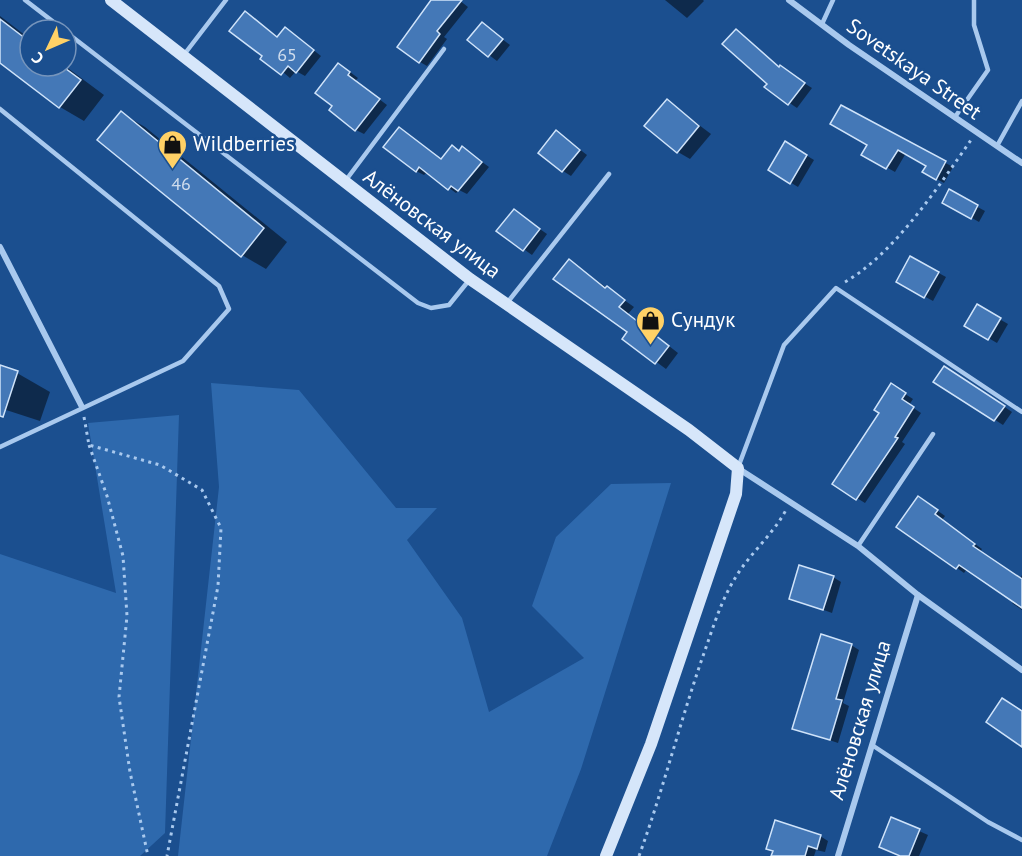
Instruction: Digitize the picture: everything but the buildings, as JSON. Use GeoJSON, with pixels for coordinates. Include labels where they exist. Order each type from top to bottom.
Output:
{"type":"FeatureCollection","features":[{"type":"Feature","properties":{"kind":"street","name":"Алёновская улица"},"geometry":{"type":"LineString","coordinates":[[111,0],[470,279],[690,430],[738,468]]}},
{"type":"Feature","properties":{"kind":"street","name":"Sovetskaya Street"},"geometry":{"type":"LineString","coordinates":[[789,0],[1022,163]]}},
{"type":"Feature","properties":{"kind":"street"},"geometry":{"type":"LineString","coordinates":[[0,247],[82,407]]}},
{"type":"Feature","properties":{"kind":"street"},"geometry":{"type":"LineString","coordinates":[[738,468],[858,546],[918,595],[1022,670]]}},
{"type":"Feature","properties":{"kind":"street"},"geometry":{"type":"LineString","coordinates":[[606,856],[681,659],[736,494],[738,468]]}},
{"type":"Feature","properties":{"kind":"street","name":"Алёновская улица"},"geometry":{"type":"LineString","coordinates":[[838,856],[918,595]]}},
{"type":"Feature","properties":{"kind":"lane"},"geometry":{"type":"LineString","coordinates":[[25,0],[48,18]]}},
{"type":"Feature","properties":{"kind":"lane"},"geometry":{"type":"LineString","coordinates":[[183,56],[226,0]]}},
{"type":"Feature","properties":{"kind":"lane"},"geometry":{"type":"LineString","coordinates":[[822,24],[832,0]]}},
{"type":"Feature","properties":{"kind":"lane"},"geometry":{"type":"LineString","coordinates":[[956,117],[988,70],[974,25],[974,0]]}},
{"type":"Feature","properties":{"kind":"lane"},"geometry":{"type":"LineString","coordinates":[[78,41],[418,303],[431,308],[449,305],[470,279]]}},
{"type":"Feature","properties":{"kind":"lane"},"geometry":{"type":"LineString","coordinates":[[344,182],[444,48]]}},
{"type":"Feature","properties":{"kind":"lane"},"geometry":{"type":"LineString","coordinates":[[997,146],[1022,101]]}},
{"type":"Feature","properties":{"kind":"lane"},"geometry":{"type":"LineString","coordinates":[[0,110],[219,286],[229,309],[183,361],[0,447]]}},
{"type":"Feature","properties":{"kind":"lane"},"geometry":{"type":"LineString","coordinates":[[506,305],[609,174]]}},
{"type":"Feature","properties":{"kind":"lane"},"geometry":{"type":"LineString","coordinates":[[738,468],[784,345],[836,288],[1022,412]]}},
{"type":"Feature","properties":{"kind":"lane"},"geometry":{"type":"LineString","coordinates":[[858,546],[933,434]]}},
{"type":"Feature","properties":{"kind":"lane"},"geometry":{"type":"LineString","coordinates":[[872,745],[988,822],[1022,840]]}},
{"type":"Feature","properties":{"kind":"path"},"geometry":{"type":"LineString","coordinates":[[836,288],[862,273],[911,222],[976,132]]}},
{"type":"Feature","properties":{"kind":"path"},"geometry":{"type":"LineString","coordinates":[[82,407],[89,445],[107,496],[123,556],[127,616],[119,697],[130,772],[148,856]]}},
{"type":"Feature","properties":{"kind":"path"},"geometry":{"type":"LineString","coordinates":[[89,445],[160,465],[202,490],[221,528],[218,586],[167,856]]}},
{"type":"Feature","properties":{"kind":"path"},"geometry":{"type":"LineString","coordinates":[[639,856],[666,778],[683,712],[715,623],[734,579],[779,523],[789,503]]}},
{"type":"Feature","properties":{"kind":"shaded area"},"geometry":{"type":"Polygon","coordinates":[[[211,383],[299,390],[396,508],[437,508],[407,540],[462,618],[489,712],[584,658],[532,606],[556,537],[611,484],[671,483],[581,769],[547,856],[178,856],[219,487],[211,383]]]}},
{"type":"Feature","properties":{"kind":"shaded area"},"geometry":{"type":"Polygon","coordinates":[[[179,415],[165,833],[140,856],[0,856],[0,554],[116,593],[88,423],[179,415]]]}},
{"type":"Feature","properties":{"kind":"place","name":"Wildberries"},"geometry":{"type":"Point","coordinates":[172,170]}},
{"type":"Feature","properties":{"kind":"place","name":"Сундук"},"geometry":{"type":"Point","coordinates":[650,346]}}]}
